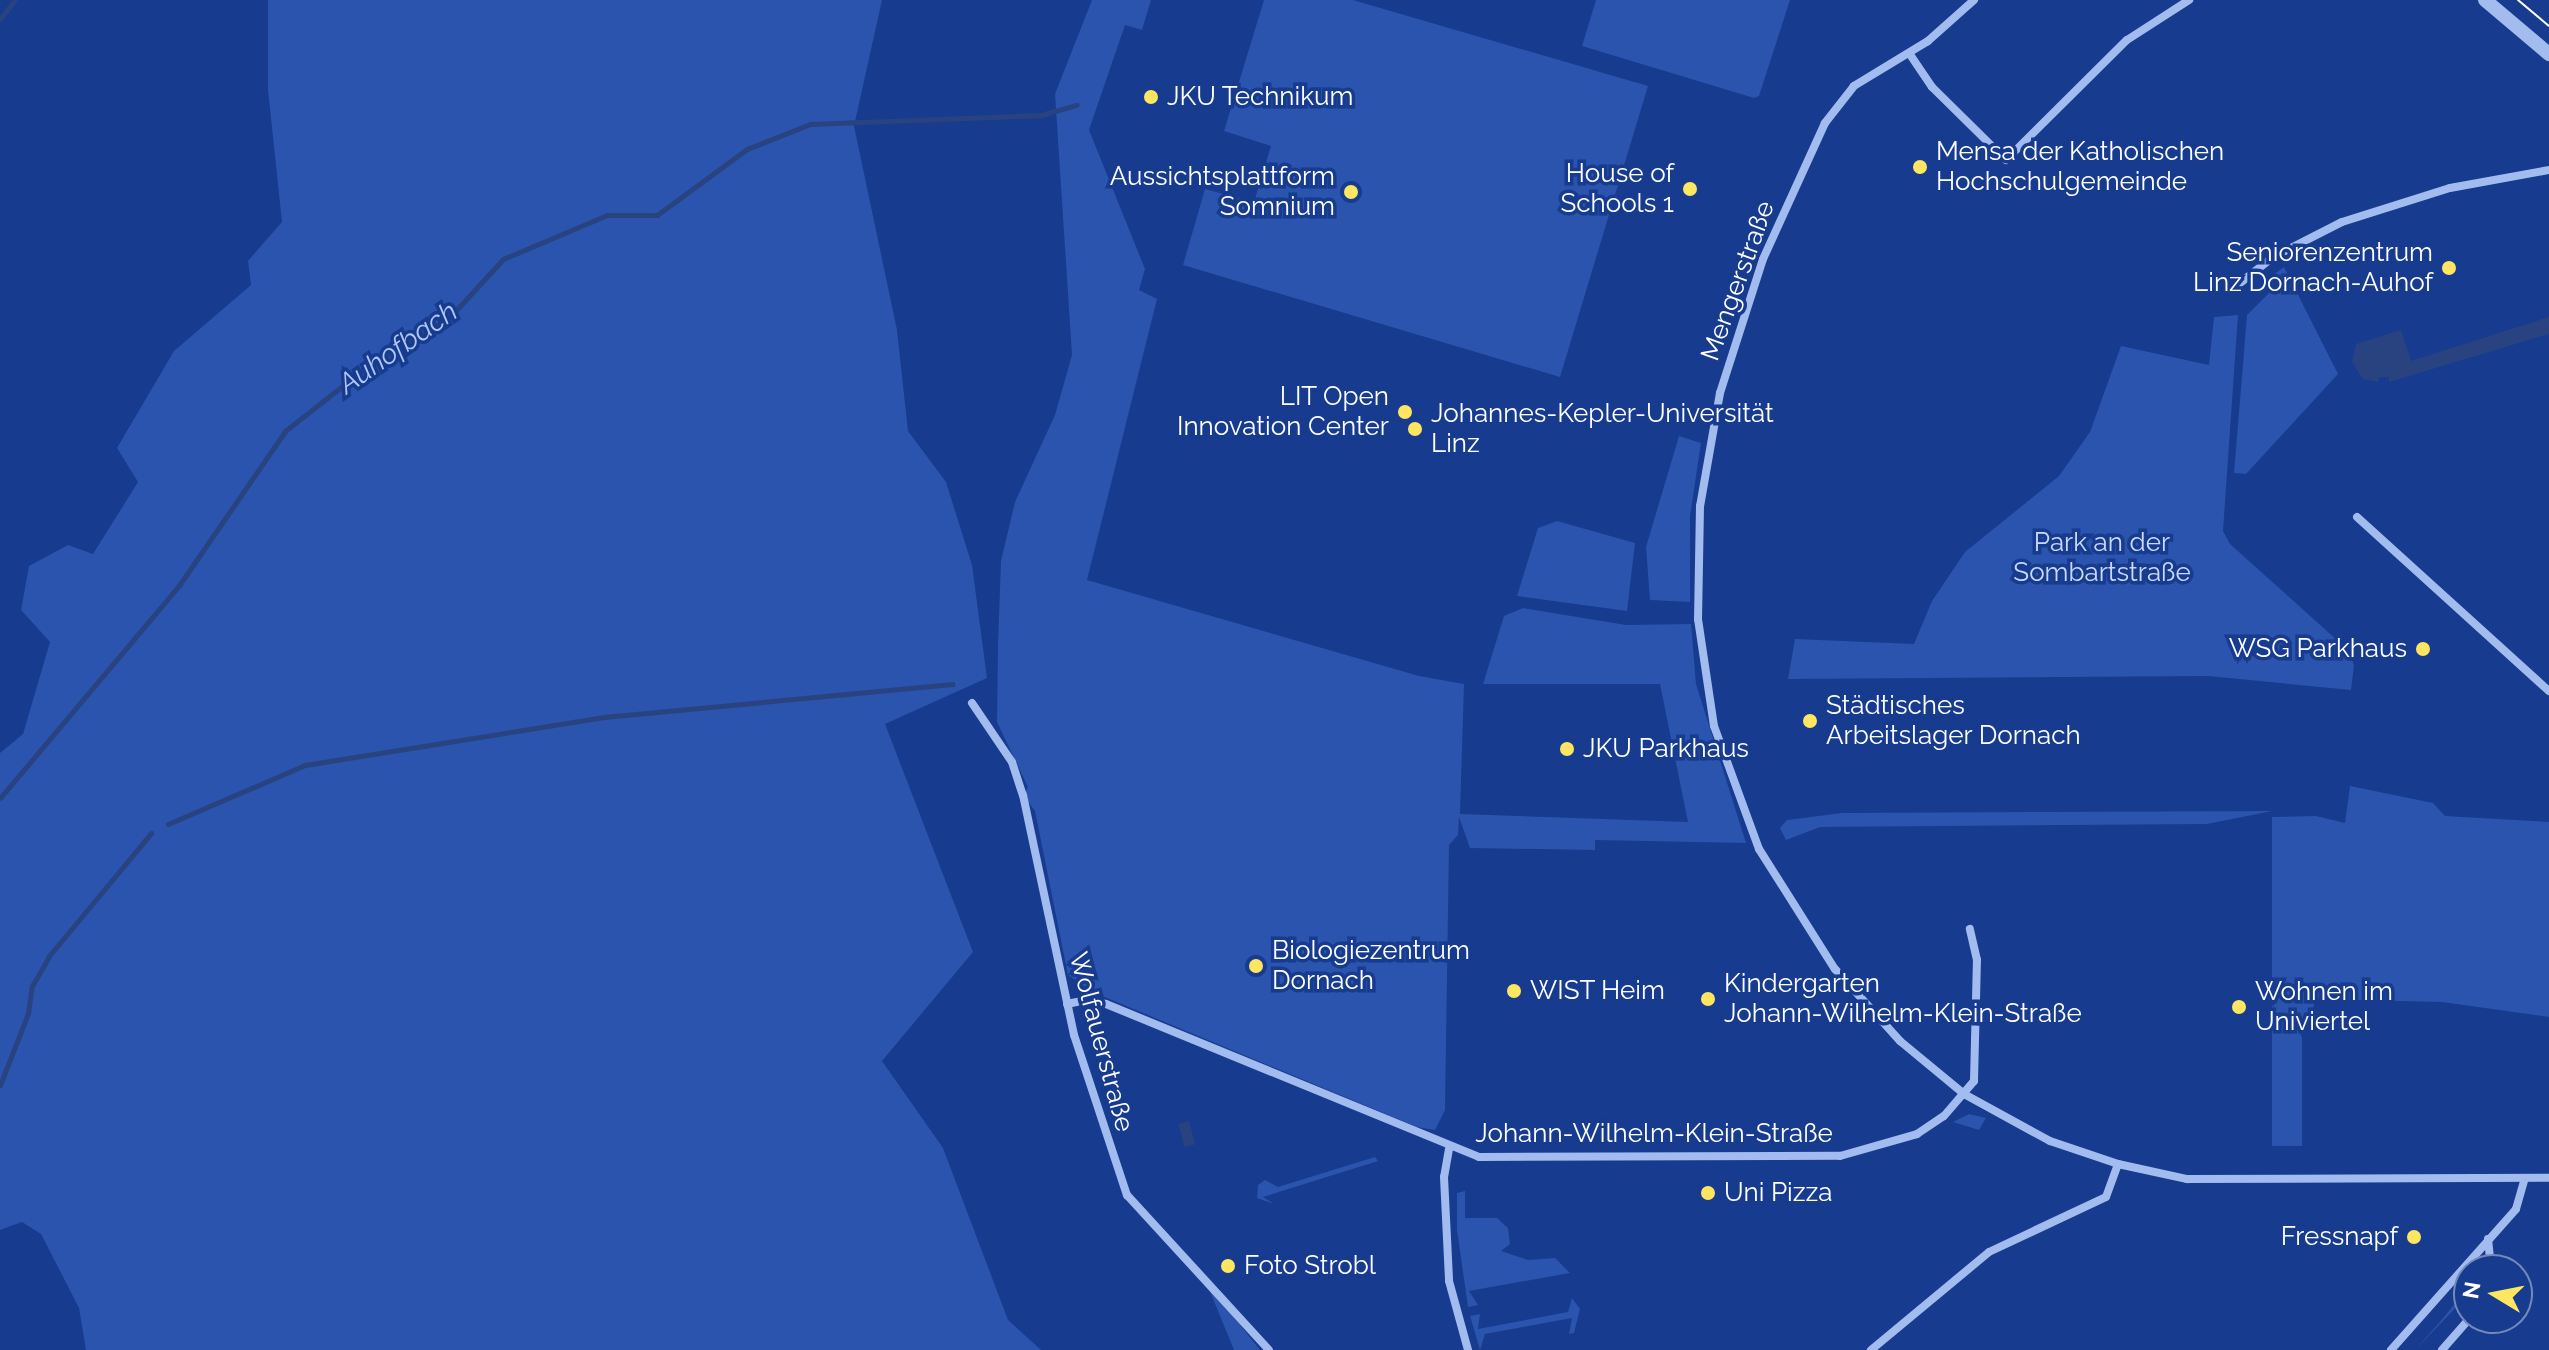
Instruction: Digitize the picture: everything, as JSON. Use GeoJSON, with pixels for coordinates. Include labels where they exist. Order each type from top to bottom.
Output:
{"type":"FeatureCollection","features":[{"type":"Feature","properties":{"kind":"street","name":"Mengerstraße"},"geometry":{"type":"LineString","coordinates":[[1964,1094],[1900,1041],[1853,991],[1792,909],[1759,849],[1729,774],[1704,682],[1697,550],[1711,434],[1748,299],[1820,130],[1854,86],[1909,53],[1974,0]]}},
{"type":"Feature","properties":{"kind":"street"},"geometry":{"type":"LineString","coordinates":[[1909,53],[1932,87],[2006,160],[2117,48],[2189,0]]}},
{"type":"Feature","properties":{"kind":"street"},"geometry":{"type":"LineString","coordinates":[[2485,0],[2549,54]]}},
{"type":"Feature","properties":{"kind":"street"},"geometry":{"type":"LineString","coordinates":[[2240,283],[2295,243],[2342,222],[2464,184],[2549,170]]}},
{"type":"Feature","properties":{"kind":"street"},"geometry":{"type":"LineString","coordinates":[[2357,517],[2549,691]]}},
{"type":"Feature","properties":{"kind":"street","name":"Wolfauerstraße"},"geometry":{"type":"LineString","coordinates":[[972,703],[1012,762],[1023,795],[1067,1004],[1127,1195],[1269,1350]]}},
{"type":"Feature","properties":{"kind":"street","name":"Johann-Wilhelm-Klein-Straße"},"geometry":{"type":"LineString","coordinates":[[1067,1004],[1086,1000],[1106,1004],[1449,1149],[1479,1157],[1840,1156],[1867,1152],[1917,1134],[1964,1094],[1978,1069],[1977,960],[1970,929]]}},
{"type":"Feature","properties":{"kind":"street"},"geometry":{"type":"LineString","coordinates":[[1964,1094],[2050,1141],[2163,1176],[2233,1180],[2549,1178]]}},
{"type":"Feature","properties":{"kind":"street"},"geometry":{"type":"LineString","coordinates":[[1449,1149],[1444,1177],[1449,1281],[1468,1350]]}},
{"type":"Feature","properties":{"kind":"street"},"geometry":{"type":"LineString","coordinates":[[1871,1350],[1989,1252],[2106,1197],[2118,1164]]}},
{"type":"Feature","properties":{"kind":"street"},"geometry":{"type":"LineString","coordinates":[[2391,1350],[2520,1202],[2525,1178]]}},
{"type":"Feature","properties":{"kind":"street"},"geometry":{"type":"LineString","coordinates":[[2488,1239],[2489,1254]]}},
{"type":"Feature","properties":{"kind":"street"},"geometry":{"type":"LineString","coordinates":[[2442,1350],[2456,1334]]}},
{"type":"Feature","properties":{"kind":"green space"},"geometry":{"type":"Polygon","coordinates":[[[268,0],[882,0],[854,126],[897,330],[908,431],[946,482],[972,565],[987,678],[885,724],[973,952],[882,1061],[943,1148],[1008,1320],[1041,1350],[86,1350],[79,1308],[41,1234],[22,1222],[0,1230],[0,753],[23,734],[50,642],[21,610],[29,566],[68,545],[93,554],[138,482],[117,448],[174,351],[251,285],[248,261],[282,222],[268,90],[268,0]]]}},
{"type":"Feature","properties":{"kind":"green space"},"geometry":{"type":"Polygon","coordinates":[[[1092,0],[1151,0],[1142,30],[1125,25],[1089,130],[1145,269],[1139,290],[1157,299],[1087,580],[1419,676],[1464,684],[1460,814],[1688,822],[1660,684],[1483,684],[1504,616],[1523,608],[1626,625],[1691,624],[1696,684],[1746,843],[1595,840],[1595,850],[1470,848],[1459,817],[1458,835],[1449,845],[1445,1110],[1435,1130],[1417,1127],[1095,993],[1068,975],[1035,811],[1023,795],[1028,787],[997,722],[998,645],[1001,561],[1015,502],[1055,415],[1072,355],[1055,94],[1092,0]]]}},
{"type":"Feature","properties":{"kind":"green space"},"geometry":{"type":"Polygon","coordinates":[[[1264,0],[1353,0],[1648,86],[1560,377],[1183,265],[1205,189],[1254,202],[1271,146],[1224,131],[1264,0]]]}},
{"type":"Feature","properties":{"kind":"green space"},"geometry":{"type":"Polygon","coordinates":[[[1596,0],[1790,0],[1759,96],[1754,98],[1582,46],[1596,0]]]}},
{"type":"Feature","properties":{"kind":"green space"},"geometry":{"type":"Polygon","coordinates":[[[2284,267],[2338,374],[2246,474],[2234,473],[2247,315],[2279,283],[2273,275],[2284,267]]]}},
{"type":"Feature","properties":{"kind":"green space","name":"Park an der Sombartstraße"},"geometry":{"type":"Polygon","coordinates":[[[2238,315],[2223,531],[2230,544],[2348,650],[2354,665],[2351,690],[2208,676],[1788,679],[1795,639],[1914,644],[1932,601],[1965,552],[2059,476],[2090,432],[2121,346],[2209,365],[2214,317],[2238,315]]]}},
{"type":"Feature","properties":{"kind":"green space"},"geometry":{"type":"Polygon","coordinates":[[[1679,436],[1701,443],[1690,516],[1690,602],[1650,600],[1646,547],[1679,436]]]}},
{"type":"Feature","properties":{"kind":"green space"},"geometry":{"type":"Polygon","coordinates":[[[1557,521],[1635,543],[1627,611],[1517,596],[1538,528],[1557,521]]]}},
{"type":"Feature","properties":{"kind":"green space"},"geometry":{"type":"Polygon","coordinates":[[[2350,786],[2433,803],[2445,816],[2549,822],[2549,1017],[2442,1002],[2314,999],[2313,1019],[2302,1019],[2302,1146],[2272,1146],[2272,817],[2316,816],[2345,823],[2350,786]]]}},
{"type":"Feature","properties":{"kind":"green space"},"geometry":{"type":"Polygon","coordinates":[[[2272,811],[2207,824],[1820,827],[1786,840],[1780,828],[1787,820],[1842,813],[2272,811]]]}},
{"type":"Feature","properties":{"kind":"green space"},"geometry":{"type":"Polygon","coordinates":[[[1969,1114],[1986,1118],[1979,1130],[1953,1122],[1969,1114]]]}},
{"type":"Feature","properties":{"kind":"green space"},"geometry":{"type":"Polygon","coordinates":[[[1375,1157],[1378,1161],[1263,1197],[1274,1204],[1257,1198],[1258,1185],[1265,1180],[1278,1187],[1375,1157]]]}},
{"type":"Feature","properties":{"kind":"green space"},"geometry":{"type":"Polygon","coordinates":[[[1465,1191],[1465,1218],[1497,1218],[1508,1228],[1510,1244],[1501,1251],[1528,1260],[1555,1258],[1570,1273],[1469,1291],[1478,1305],[1468,1307],[1457,1230],[1457,1193],[1465,1191]]]}},
{"type":"Feature","properties":{"kind":"green space"},"geometry":{"type":"Polygon","coordinates":[[[1209,1289],[1230,1312],[1260,1350],[1234,1350],[1209,1289]]]}},
{"type":"Feature","properties":{"kind":"green space"},"geometry":{"type":"Polygon","coordinates":[[[1572,1298],[1580,1309],[1574,1333],[1569,1334],[1572,1318],[1485,1334],[1480,1350],[1470,1316],[1480,1314],[1478,1329],[1568,1312],[1572,1298]]]}},
{"type":"Feature","properties":{"kind":"green space"},"geometry":{"type":"Polygon","coordinates":[[[2453,1306],[2453,1311],[2415,1350],[2453,1306]]]}},
{"type":"Feature","properties":{"kind":"shaded area"},"geometry":{"type":"Polygon","coordinates":[[[2549,317],[2549,334],[2389,382],[2389,377],[2379,377],[2378,382],[2363,379],[2352,362],[2356,344],[2401,330],[2411,361],[2549,317]]]}},
{"type":"Feature","properties":{"kind":"shaded area"},"geometry":{"type":"Polygon","coordinates":[[[1189,1121],[1195,1144],[1185,1147],[1178,1124],[1189,1121]]]}},
{"type":"Feature","properties":{"kind":"waterway"},"geometry":{"type":"LineString","coordinates":[[0,19],[15,0]]}},
{"type":"Feature","properties":{"kind":"waterway","name":"Auhofbach"},"geometry":{"type":"LineString","coordinates":[[0,798],[180,584],[285,431],[364,369],[449,318],[503,259],[607,215],[657,215],[747,149],[810,124],[1041,115],[1077,105]]}},
{"type":"Feature","properties":{"kind":"waterway"},"geometry":{"type":"LineString","coordinates":[[168,824],[305,765],[604,717],[952,684]]}},
{"type":"Feature","properties":{"kind":"waterway"},"geometry":{"type":"LineString","coordinates":[[0,1085],[28,1013],[32,986],[49,956],[151,833]]}},
{"type":"Feature","properties":{"kind":"tram line"},"geometry":{"type":"LineString","coordinates":[[2518,0],[2549,26]]}},
{"type":"Feature","properties":{"kind":"place","name":"JKU Technikum"},"geometry":{"type":"Point","coordinates":[1151,97]}},
{"type":"Feature","properties":{"kind":"place","name":"Mensa der Katholischen Hochschulgemeinde"},"geometry":{"type":"Point","coordinates":[1920,167]}},
{"type":"Feature","properties":{"kind":"place","name":"House of Schools 1"},"geometry":{"type":"Point","coordinates":[1690,189]}},
{"type":"Feature","properties":{"kind":"place","name":"Aussichtsplattform Somnium"},"geometry":{"type":"Point","coordinates":[1351,192]}},
{"type":"Feature","properties":{"kind":"place","name":"Seniorenzentrum Linz Dornach-Auhof"},"geometry":{"type":"Point","coordinates":[2449,268]}},
{"type":"Feature","properties":{"kind":"place","name":"LIT Open Innovation Center"},"geometry":{"type":"Point","coordinates":[1405,412]}},
{"type":"Feature","properties":{"kind":"place","name":"Johannes-Kepler-Universität Linz"},"geometry":{"type":"Point","coordinates":[1415,429]}},
{"type":"Feature","properties":{"kind":"place","name":"WSG Parkhaus"},"geometry":{"type":"Point","coordinates":[2423,649]}},
{"type":"Feature","properties":{"kind":"place","name":"Städtisches Arbeitslager Dornach"},"geometry":{"type":"Point","coordinates":[1810,721]}},
{"type":"Feature","properties":{"kind":"place","name":"JKU Parkhaus"},"geometry":{"type":"Point","coordinates":[1567,749]}},
{"type":"Feature","properties":{"kind":"place","name":"Biologiezentrum Dornach"},"geometry":{"type":"Point","coordinates":[1256,966]}},
{"type":"Feature","properties":{"kind":"place","name":"WIST Heim"},"geometry":{"type":"Point","coordinates":[1514,991]}},
{"type":"Feature","properties":{"kind":"place","name":"Kindergarten Johann-Wilhelm-Klein-Straße"},"geometry":{"type":"Point","coordinates":[1708,999]}},
{"type":"Feature","properties":{"kind":"place","name":"Wohnen im Univiertel"},"geometry":{"type":"Point","coordinates":[2239,1007]}},
{"type":"Feature","properties":{"kind":"place","name":"Uni Pizza"},"geometry":{"type":"Point","coordinates":[1708,1193]}},
{"type":"Feature","properties":{"kind":"place","name":"Fressnapf"},"geometry":{"type":"Point","coordinates":[2414,1237]}},
{"type":"Feature","properties":{"kind":"place","name":"Foto Strobl"},"geometry":{"type":"Point","coordinates":[1228,1266]}}]}
